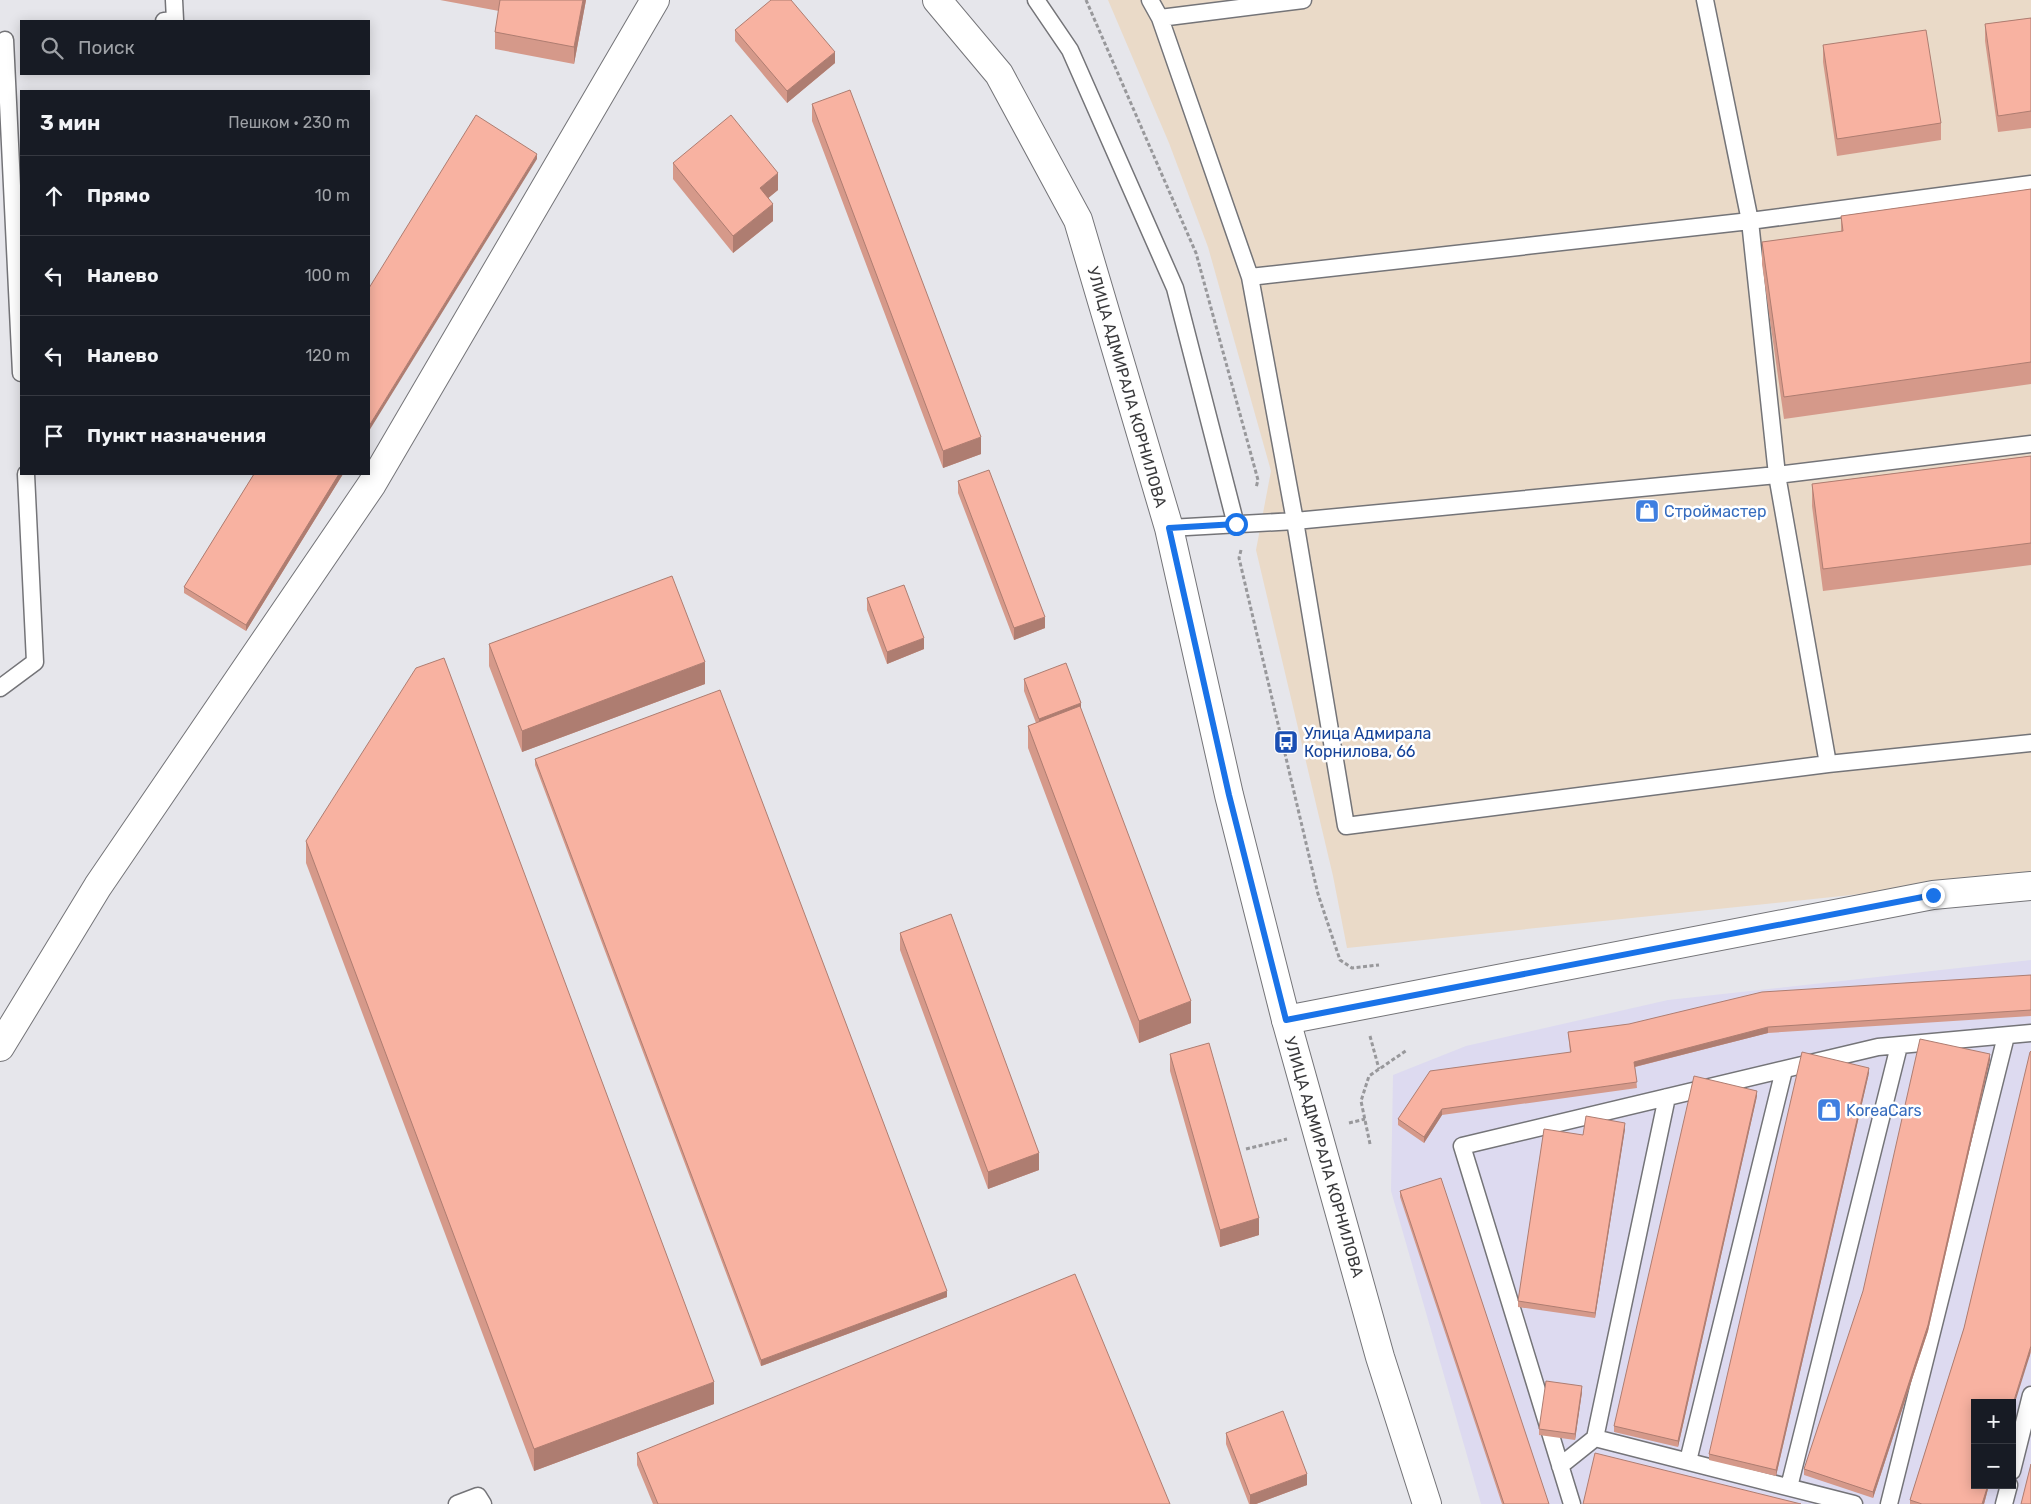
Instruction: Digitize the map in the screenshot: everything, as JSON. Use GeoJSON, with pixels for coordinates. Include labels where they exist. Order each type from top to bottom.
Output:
{"type":"FeatureCollection","features":[{"type":"Feature","properties":{"kind":"street"},"geometry":{"type":"LineString","coordinates":[[0,1047],[98,886],[372,484],[655,0]]}},
{"type":"Feature","properties":{"kind":"street","name":"УЛИЦА АДМИРАЛА КОРНИЛОВА"},"geometry":{"type":"LineString","coordinates":[[937,0],[999,74],[1078,220],[1169,528],[1229,795],[1286,1020],[1380,1357],[1427,1504]]}},
{"type":"Feature","properties":{"kind":"street"},"geometry":{"type":"LineString","coordinates":[[1286,1020],[1933,895],[2031,886]]}},
{"type":"Feature","properties":{"kind":"lane"},"geometry":{"type":"LineString","coordinates":[[174,0],[175,20]]}},
{"type":"Feature","properties":{"kind":"lane"},"geometry":{"type":"LineString","coordinates":[[1036,0],[1070,50],[1175,288],[1236,524]]}},
{"type":"Feature","properties":{"kind":"lane"},"geometry":{"type":"LineString","coordinates":[[1150,0],[1160,18],[1250,277],[1295,521],[1346,826],[1828,764],[2031,743]]}},
{"type":"Feature","properties":{"kind":"lane"},"geometry":{"type":"LineString","coordinates":[[1160,18],[1303,0]]}},
{"type":"Feature","properties":{"kind":"lane"},"geometry":{"type":"LineString","coordinates":[[1705,0],[1750,221],[1777,475],[1828,764]]}},
{"type":"Feature","properties":{"kind":"lane"},"geometry":{"type":"LineString","coordinates":[[9,39],[20,345]]}},
{"type":"Feature","properties":{"kind":"lane"},"geometry":{"type":"LineString","coordinates":[[1250,277],[1750,221],[2031,184]]}},
{"type":"Feature","properties":{"kind":"lane"},"geometry":{"type":"LineString","coordinates":[[1169,528],[1295,521],[1777,475],[2031,444]]}},
{"type":"Feature","properties":{"kind":"lane"},"geometry":{"type":"LineString","coordinates":[[0,688],[35,662],[26,475]]}},
{"type":"Feature","properties":{"kind":"lane"},"geometry":{"type":"LineString","coordinates":[[1572,1504],[1462,1146],[1878,1048],[2031,1033]]}},
{"type":"Feature","properties":{"kind":"lane"},"geometry":{"type":"LineString","coordinates":[[1889,1504],[2006,1036]]}},
{"type":"Feature","properties":{"kind":"lane"},"geometry":{"type":"LineString","coordinates":[[1789,1487],[1899,1046]]}},
{"type":"Feature","properties":{"kind":"lane"},"geometry":{"type":"LineString","coordinates":[[1688,1462],[1784,1070]]}},
{"type":"Feature","properties":{"kind":"lane"},"geometry":{"type":"LineString","coordinates":[[1560,1466],[1596,1438],[1667,1097]]}},
{"type":"Feature","properties":{"kind":"lane"},"geometry":{"type":"LineString","coordinates":[[2016,1455],[2031,1395]]}},
{"type":"Feature","properties":{"kind":"lane"},"geometry":{"type":"LineString","coordinates":[[1596,1438],[1854,1504]]}},
{"type":"Feature","properties":{"kind":"lane"},"geometry":{"type":"LineString","coordinates":[[2004,1504],[2008,1489]]}},
{"type":"Feature","properties":{"kind":"lane"},"geometry":{"type":"LineString","coordinates":[[457,1504],[478,1496],[483,1504]]}},
{"type":"Feature","properties":{"kind":"path"},"geometry":{"type":"LineString","coordinates":[[1370,1144],[1361,1101],[1369,1076],[1406,1050]]}},
{"type":"Feature","properties":{"kind":"shaded area","name":"Строймастер"},"geometry":{"type":"Polygon","coordinates":[[[1108,0],[2031,0],[2031,876],[1347,948],[1333,876],[1256,550],[1271,471],[1208,247],[1169,143],[1108,0]]]}},
{"type":"Feature","properties":{"kind":"shaded area"},"geometry":{"type":"Polygon","coordinates":[[[2031,960],[2031,1504],[1481,1504],[1391,1191],[1393,1075],[1466,1046],[1668,1000],[2031,960]]]}},
{"type":"Feature","properties":{"kind":"building"},"geometry":{"type":"Polygon","coordinates":[[[500,0],[583,0],[574,47],[495,32],[500,0]]]}},
{"type":"Feature","properties":{"kind":"building"},"geometry":{"type":"Polygon","coordinates":[[[771,0],[791,0],[835,52],[787,91],[735,30],[771,0]]]}},
{"type":"Feature","properties":{"kind":"building"},"geometry":{"type":"Polygon","coordinates":[[[2031,18],[2031,111],[1998,116],[1985,24],[2031,18]]]}},
{"type":"Feature","properties":{"kind":"building"},"geometry":{"type":"Polygon","coordinates":[[[1926,30],[1941,123],[1837,139],[1823,45],[1926,30]]]}},
{"type":"Feature","properties":{"kind":"building"},"geometry":{"type":"Polygon","coordinates":[[[850,90],[981,437],[943,451],[812,104],[850,90]]]}},
{"type":"Feature","properties":{"kind":"building"},"geometry":{"type":"Polygon","coordinates":[[[476,115],[537,154],[370,424],[370,286],[476,115]]]}},
{"type":"Feature","properties":{"kind":"building"},"geometry":{"type":"Polygon","coordinates":[[[731,115],[778,173],[760,188],[773,204],[733,236],[673,163],[731,115]]]}},
{"type":"Feature","properties":{"kind":"building"},"geometry":{"type":"Polygon","coordinates":[[[2031,189],[2031,362],[1784,397],[1762,242],[1843,231],[1841,216],[2031,189]]]}},
{"type":"Feature","properties":{"kind":"building"},"geometry":{"type":"Polygon","coordinates":[[[2031,456],[2031,543],[1823,569],[1812,484],[2031,456]]]}},
{"type":"Feature","properties":{"kind":"building"},"geometry":{"type":"Polygon","coordinates":[[[989,470],[1045,617],[1014,628],[958,481],[989,470]]]}},
{"type":"Feature","properties":{"kind":"building"},"geometry":{"type":"Polygon","coordinates":[[[253,475],[338,475],[246,625],[184,587],[253,475]]]}},
{"type":"Feature","properties":{"kind":"building"},"geometry":{"type":"Polygon","coordinates":[[[672,576],[705,662],[522,731],[489,644],[672,576]]]}},
{"type":"Feature","properties":{"kind":"building"},"geometry":{"type":"Polygon","coordinates":[[[904,585],[924,638],[887,652],[867,598],[904,585]]]}},
{"type":"Feature","properties":{"kind":"building"},"geometry":{"type":"Polygon","coordinates":[[[444,658],[714,1382],[534,1449],[306,841],[416,668],[444,658]]]}},
{"type":"Feature","properties":{"kind":"building"},"geometry":{"type":"Polygon","coordinates":[[[1066,663],[1081,703],[1039,719],[1024,679],[1066,663]]]}},
{"type":"Feature","properties":{"kind":"building"},"geometry":{"type":"Polygon","coordinates":[[[720,690],[947,1291],[761,1360],[535,759],[720,690]]]}},
{"type":"Feature","properties":{"kind":"building"},"geometry":{"type":"Polygon","coordinates":[[[1080,706],[1191,1001],[1139,1021],[1028,726],[1080,706]]]}},
{"type":"Feature","properties":{"kind":"building"},"geometry":{"type":"Polygon","coordinates":[[[951,914],[1039,1153],[988,1172],[900,933],[951,914]]]}},
{"type":"Feature","properties":{"kind":"building"},"geometry":{"type":"Polygon","coordinates":[[[2031,975],[2031,1010],[1768,1027],[1634,1062],[1637,1082],[1442,1109],[1424,1137],[1398,1119],[1430,1071],[1571,1052],[1568,1032],[1629,1024],[1762,992],[2031,975]]]}},
{"type":"Feature","properties":{"kind":"building"},"geometry":{"type":"Polygon","coordinates":[[[1920,1039],[1990,1054],[1928,1325],[1873,1492],[1804,1469],[1863,1291],[1920,1039]]]}},
{"type":"Feature","properties":{"kind":"building"},"geometry":{"type":"Polygon","coordinates":[[[1209,1043],[1259,1218],[1220,1230],[1170,1054],[1209,1043]]]}},
{"type":"Feature","properties":{"kind":"building"},"geometry":{"type":"Polygon","coordinates":[[[1802,1052],[1869,1068],[1776,1470],[1709,1454],[1802,1052]]]}},
{"type":"Feature","properties":{"kind":"building"},"geometry":{"type":"Polygon","coordinates":[[[2030,1052],[2031,1346],[2014,1399],[1971,1399],[1971,1489],[1987,1489],[1982,1504],[1922,1504],[1910,1500],[1964,1328],[2030,1052]]]}},
{"type":"Feature","properties":{"kind":"building"},"geometry":{"type":"Polygon","coordinates":[[[1694,1076],[1757,1091],[1678,1441],[1614,1426],[1694,1076]]]}},
{"type":"Feature","properties":{"kind":"building"},"geometry":{"type":"Polygon","coordinates":[[[1586,1116],[1625,1123],[1595,1313],[1518,1301],[1544,1129],[1583,1135],[1586,1116]]]}},
{"type":"Feature","properties":{"kind":"building"},"geometry":{"type":"Polygon","coordinates":[[[1441,1178],[1549,1504],[1504,1504],[1400,1191],[1441,1178]]]}},
{"type":"Feature","properties":{"kind":"building"},"geometry":{"type":"Polygon","coordinates":[[[1075,1274],[1170,1504],[658,1504],[637,1453],[1075,1274]]]}},
{"type":"Feature","properties":{"kind":"building"},"geometry":{"type":"Polygon","coordinates":[[[1546,1381],[1582,1386],[1575,1434],[1539,1429],[1546,1381]]]}},
{"type":"Feature","properties":{"kind":"building"},"geometry":{"type":"Polygon","coordinates":[[[1283,1411],[1307,1474],[1250,1495],[1226,1433],[1283,1411]]]}},
{"type":"Feature","properties":{"kind":"building"},"geometry":{"type":"Polygon","coordinates":[[[1595,1453],[1801,1504],[1583,1504],[1595,1453]]]}},
{"type":"Feature","properties":{"kind":"building"},"geometry":{"type":"Polygon","coordinates":[[[2031,1464],[2031,1504],[2021,1504],[2031,1464]]]}},
{"type":"Feature","properties":{"kind":"place","name":"Строймастер"},"geometry":{"type":"Point","coordinates":[1647,511]}},
{"type":"Feature","properties":{"kind":"place","name":"Улица Адмирала Корнилова, 66"},"geometry":{"type":"Point","coordinates":[1286,742]}},
{"type":"Feature","properties":{"kind":"place","name":"KoreaCars"},"geometry":{"type":"Point","coordinates":[1829,1110]}},
{"type":"Feature","properties":{"kind":"route"},"geometry":{"type":"LineString","coordinates":[[1236,524],[1169,528],[1229,795],[1286,1020],[1933,895]]}}]}
